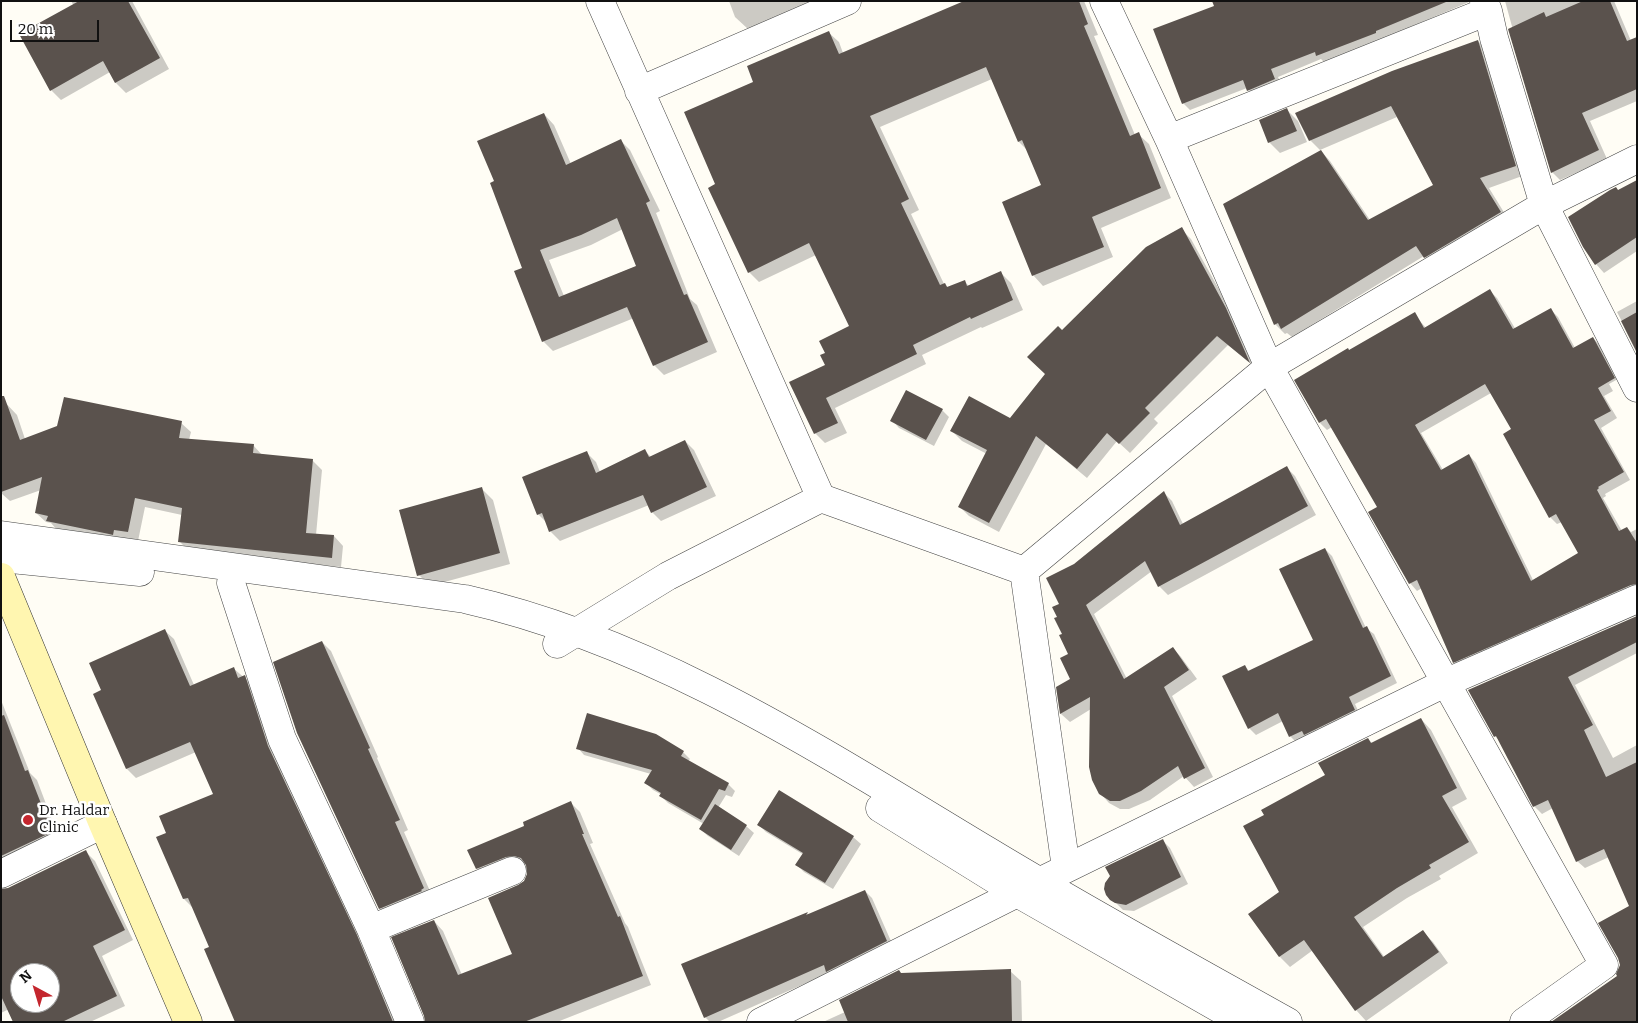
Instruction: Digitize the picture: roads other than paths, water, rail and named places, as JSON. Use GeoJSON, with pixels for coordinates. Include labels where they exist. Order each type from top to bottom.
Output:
{"type":"FeatureCollection","features":[{"type":"Feature","properties":{"kind":"main road"},"geometry":{"type":"LineString","coordinates":[[2,583],[188,1022]]}},
{"type":"Feature","properties":{"kind":"street"},"geometry":{"type":"LineString","coordinates":[[600,1],[821,498],[1024,570]]}},
{"type":"Feature","properties":{"kind":"street"},"geometry":{"type":"LineString","coordinates":[[639,91],[847,1]]}},
{"type":"Feature","properties":{"kind":"street"},"geometry":{"type":"LineString","coordinates":[[1104,1],[1169,139],[1270,367],[1604,965],[1524,1022]]}},
{"type":"Feature","properties":{"kind":"street"},"geometry":{"type":"LineString","coordinates":[[1169,139],[1486,6],[1544,205],[1637,388]]}},
{"type":"Feature","properties":{"kind":"street"},"geometry":{"type":"LineString","coordinates":[[1024,570],[1270,367],[1544,205],[1637,159]]}},
{"type":"Feature","properties":{"kind":"street"},"geometry":{"type":"LineString","coordinates":[[1,558],[231,583],[464,616],[566,638],[668,576],[821,498]]}},
{"type":"Feature","properties":{"kind":"street"},"geometry":{"type":"LineString","coordinates":[[1,535],[465,599],[502,608],[566,638],[745,729],[1028,888],[1288,1022]]}},
{"type":"Feature","properties":{"kind":"street"},"geometry":{"type":"LineString","coordinates":[[1024,570],[1066,868]]}},
{"type":"Feature","properties":{"kind":"street"},"geometry":{"type":"LineString","coordinates":[[231,583],[282,739],[371,929],[410,1022]]}},
{"type":"Feature","properties":{"kind":"street"},"geometry":{"type":"LineString","coordinates":[[761,1022],[1066,868],[1446,683],[1637,599]]}},
{"type":"Feature","properties":{"kind":"street"},"geometry":{"type":"LineString","coordinates":[[1,874],[104,824]]}},
{"type":"Feature","properties":{"kind":"street"},"geometry":{"type":"LineString","coordinates":[[371,929],[512,871]]}},
{"type":"Feature","properties":{"kind":"street"},"geometry":{"type":"LineString","coordinates":[[1028,888],[1243,1022]]}},
{"type":"Feature","properties":{"kind":"place","name":"Dr. Haldar Clinic"},"geometry":{"type":"Point","coordinates":[28,820]}}]}
